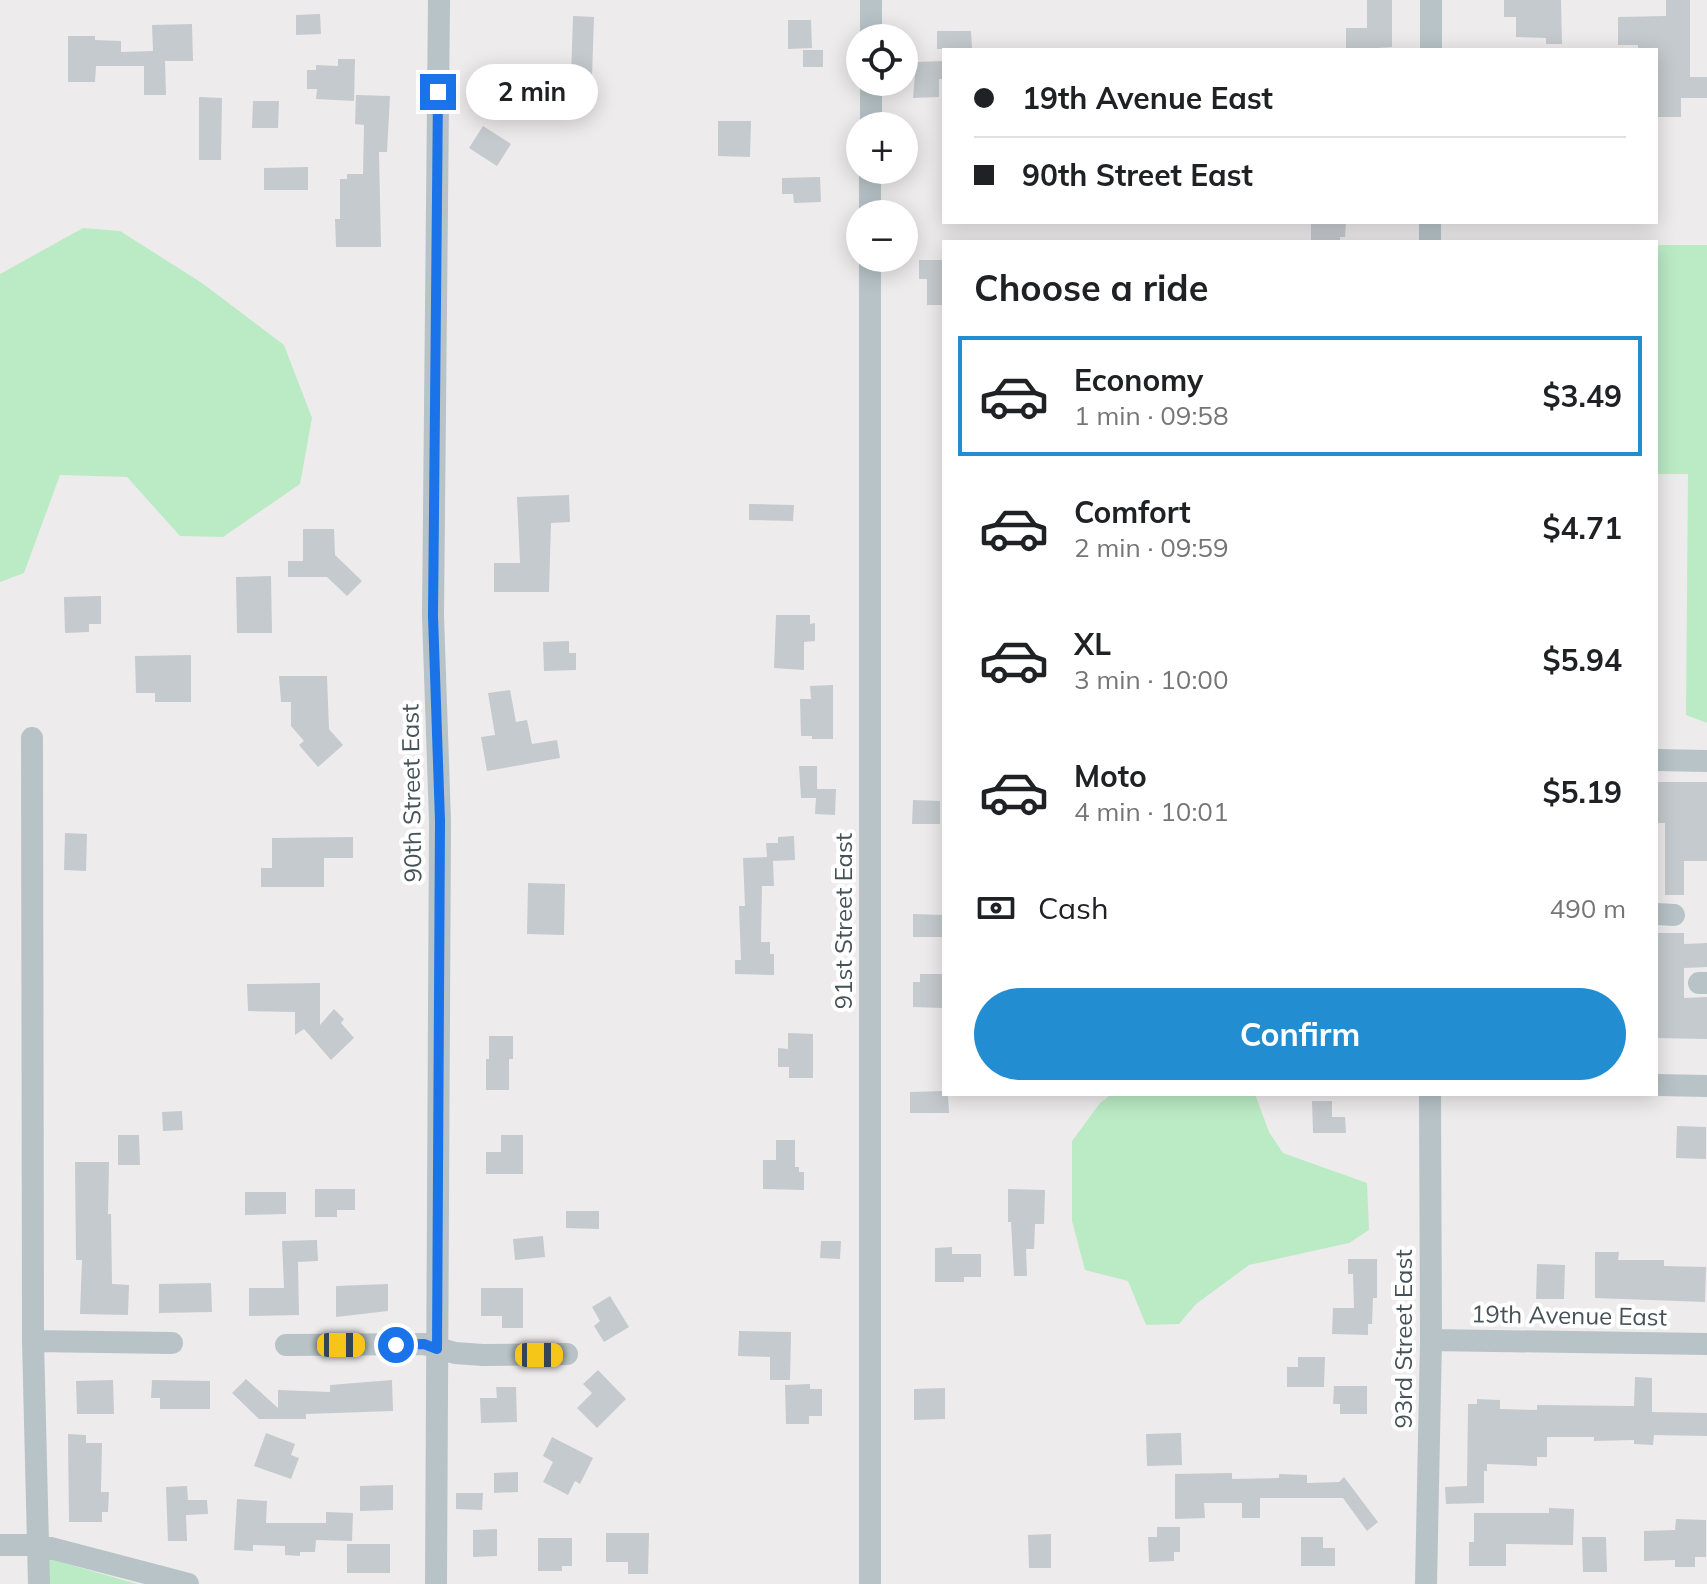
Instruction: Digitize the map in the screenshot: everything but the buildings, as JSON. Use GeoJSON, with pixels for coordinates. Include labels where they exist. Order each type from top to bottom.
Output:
{"type":"FeatureCollection","features":[{"type":"Feature","properties":{"kind":"street","name":"90th Street East"},"geometry":{"type":"LineString","coordinates":[[436,1584],[440,821],[433,616],[439,0]]}},
{"type":"Feature","properties":{"kind":"street"},"geometry":{"type":"LineString","coordinates":[[871,0],[871,24]]}},
{"type":"Feature","properties":{"kind":"street"},"geometry":{"type":"LineString","coordinates":[[1431,0],[1431,48]]}},
{"type":"Feature","properties":{"kind":"street","name":"91st Street East"},"geometry":{"type":"LineString","coordinates":[[870,272],[870,1584]]}},
{"type":"Feature","properties":{"kind":"street"},"geometry":{"type":"LineString","coordinates":[[32,738],[33,1341],[39,1584]]}},
{"type":"Feature","properties":{"kind":"street"},"geometry":{"type":"LineString","coordinates":[[1658,760],[1707,761]]}},
{"type":"Feature","properties":{"kind":"street"},"geometry":{"type":"LineString","coordinates":[[1658,1085],[1707,1086]]}},
{"type":"Feature","properties":{"kind":"street","name":"93rd Street East"},"geometry":{"type":"LineString","coordinates":[[1426,1584],[1431,1340],[1430,1096]]}},
{"type":"Feature","properties":{"kind":"street","name":"19th Avenue East"},"geometry":{"type":"LineString","coordinates":[[1431,1340],[1707,1344]]}},
{"type":"Feature","properties":{"kind":"street"},"geometry":{"type":"LineString","coordinates":[[33,1341],[172,1343]]}},
{"type":"Feature","properties":{"kind":"street"},"geometry":{"type":"LineString","coordinates":[[286,1345],[424,1344],[437,1349],[483,1355],[567,1354]]}},
{"type":"Feature","properties":{"kind":"street"},"geometry":{"type":"LineString","coordinates":[[0,1545],[39,1545],[188,1584]]}},
{"type":"Feature","properties":{"kind":"green space"},"geometry":{"type":"Polygon","coordinates":[[[83,228],[120,231],[202,283],[284,345],[312,418],[300,484],[223,537],[180,536],[127,477],[60,475],[24,573],[0,582],[0,274],[83,228]]]}},
{"type":"Feature","properties":{"kind":"green space"},"geometry":{"type":"Polygon","coordinates":[[[1658,245],[1707,245],[1707,723],[1686,715],[1688,474],[1658,474],[1658,245]]]}},
{"type":"Feature","properties":{"kind":"green space"},"geometry":{"type":"Polygon","coordinates":[[[1109,1096],[1256,1096],[1269,1132],[1283,1153],[1367,1183],[1369,1230],[1349,1243],[1249,1265],[1196,1304],[1179,1324],[1146,1325],[1128,1281],[1085,1270],[1072,1221],[1072,1141],[1100,1103],[1109,1096]]]}},
{"type":"Feature","properties":{"kind":"green space"},"geometry":{"type":"Polygon","coordinates":[[[47,1558],[137,1584],[48,1584],[47,1558]]]}},
{"type":"Feature","properties":{"kind":"route"},"geometry":{"type":"LineString","coordinates":[[396,1345],[424,1344],[437,1349],[440,821],[433,616],[438,92]]}}]}
